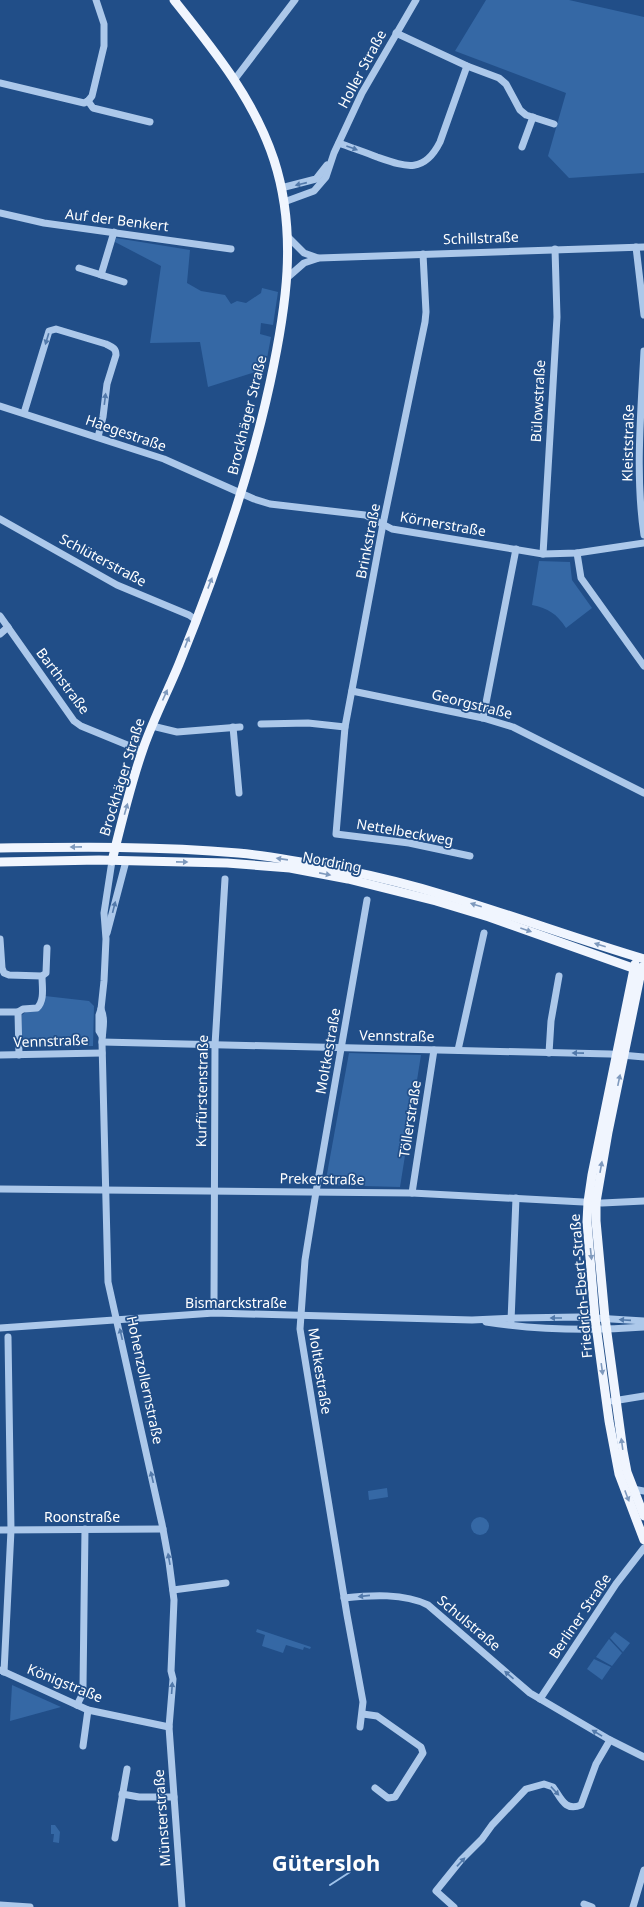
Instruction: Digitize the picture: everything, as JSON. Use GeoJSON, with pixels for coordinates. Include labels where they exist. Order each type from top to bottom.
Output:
{"type":"FeatureCollection","features":[{"type":"Feature","properties":{"kind":"main road","name":"Brockhäger Straße"},"geometry":{"type":"LineString","coordinates":[[115,847],[142,751],[196,620],[242,493],[261,424],[277,350],[288,278],[288,236],[284,202],[274,159],[248,101],[235,79],[174,0]]}},
{"type":"Feature","properties":{"kind":"main road","name":"Hohenzollernstraße"},"geometry":{"type":"LineString","coordinates":[[112,861],[115,847]]}},
{"type":"Feature","properties":{"kind":"main road","name":"Brockhäger Straße"},"geometry":{"type":"LineString","coordinates":[[126,861],[130,847]]}},
{"type":"Feature","properties":{"kind":"main road","name":"Nordring"},"geometry":{"type":"LineString","coordinates":[[0,848],[130,847],[240,853],[350,871],[438,894],[642,958]]}},
{"type":"Feature","properties":{"kind":"main road","name":"Nordring"},"geometry":{"type":"LineString","coordinates":[[0,862],[126,861],[227,863],[271,866],[348,879],[436,901],[489,917],[640,971]]}},
{"type":"Feature","properties":{"kind":"main road","name":"Friedrich-Ebert-Straße"},"geometry":{"type":"LineString","coordinates":[[642,958],[620,1055],[587,1222],[592,1260],[596,1330],[623,1451],[633,1489],[644,1516]]}},
{"type":"Feature","properties":{"kind":"main road","name":"Friedrich-Ebert-Straße"},"geometry":{"type":"LineString","coordinates":[[592,1202],[596,1221],[607,1330],[611,1402],[619,1474],[644,1540]]}},
{"type":"Feature","properties":{"kind":"street"},"geometry":{"type":"LineString","coordinates":[[0,83],[84,103],[88,101],[92,96],[104,46],[104,24],[96,0]]}},
{"type":"Feature","properties":{"kind":"street"},"geometry":{"type":"LineString","coordinates":[[235,79],[295,0]]}},
{"type":"Feature","properties":{"kind":"street","name":"Holler Straße"},"geometry":{"type":"LineString","coordinates":[[281,188],[316,179],[322,174],[339,143],[362,92],[416,0]]}},
{"type":"Feature","properties":{"kind":"street"},"geometry":{"type":"LineString","coordinates":[[396,33],[467,66],[499,78],[506,84],[520,110],[533,117],[554,124]]}},
{"type":"Feature","properties":{"kind":"street"},"geometry":{"type":"LineString","coordinates":[[339,143],[406,166],[425,162],[434,154],[440,142],[467,66]]}},
{"type":"Feature","properties":{"kind":"street"},"geometry":{"type":"LineString","coordinates":[[88,101],[93,108],[150,122]]}},
{"type":"Feature","properties":{"kind":"street"},"geometry":{"type":"LineString","coordinates":[[522,146],[533,117]]}},
{"type":"Feature","properties":{"kind":"street","name":"Holler Straße"},"geometry":{"type":"LineString","coordinates":[[284,202],[314,191],[326,177],[334,153]]}},
{"type":"Feature","properties":{"kind":"street","name":"Auf der Benkert"},"geometry":{"type":"LineString","coordinates":[[0,213],[44,223],[232,249]]}},
{"type":"Feature","properties":{"kind":"street"},"geometry":{"type":"LineString","coordinates":[[101,275],[114,232]]}},
{"type":"Feature","properties":{"kind":"street","name":"Schillstraße"},"geometry":{"type":"LineString","coordinates":[[288,236],[304,253],[319,258]]}},
{"type":"Feature","properties":{"kind":"street"},"geometry":{"type":"LineString","coordinates":[[636,247],[644,315]]}},
{"type":"Feature","properties":{"kind":"street","name":"Schillstraße"},"geometry":{"type":"LineString","coordinates":[[288,278],[304,263],[319,258],[644,247]]}},
{"type":"Feature","properties":{"kind":"street","name":"Bülowstraße"},"geometry":{"type":"LineString","coordinates":[[543,554],[556,317],[555,249]]}},
{"type":"Feature","properties":{"kind":"street","name":"Brinkstraße"},"geometry":{"type":"LineString","coordinates":[[336,834],[345,727],[383,524],[425,322],[426,312],[423,254]]}},
{"type":"Feature","properties":{"kind":"street"},"geometry":{"type":"LineString","coordinates":[[79,268],[124,282]]}},
{"type":"Feature","properties":{"kind":"street"},"geometry":{"type":"LineString","coordinates":[[24,413],[50,331],[56,329],[106,344],[114,347],[116,355],[107,384],[103,418],[98,437]]}},
{"type":"Feature","properties":{"kind":"street","name":"Kleiststraße"},"geometry":{"type":"LineString","coordinates":[[644,351],[640,424],[640,496],[644,535]]}},
{"type":"Feature","properties":{"kind":"street","name":"Haegestraße"},"geometry":{"type":"LineString","coordinates":[[0,406],[164,459],[242,493]]}},
{"type":"Feature","properties":{"kind":"street","name":"Körnerstraße"},"geometry":{"type":"LineString","coordinates":[[242,493],[270,504],[365,515],[392,529],[543,554],[577,553],[644,543]]}},
{"type":"Feature","properties":{"kind":"street","name":"Schlüterstraße"},"geometry":{"type":"LineString","coordinates":[[0,519],[117,585],[189,615],[196,620]]}},
{"type":"Feature","properties":{"kind":"street"},"geometry":{"type":"LineString","coordinates":[[483,718],[516,549]]}},
{"type":"Feature","properties":{"kind":"street"},"geometry":{"type":"LineString","coordinates":[[577,553],[581,578],[644,666]]}},
{"type":"Feature","properties":{"kind":"street","name":"Barthstraße"},"geometry":{"type":"LineString","coordinates":[[0,616],[74,721],[81,726],[142,751]]}},
{"type":"Feature","properties":{"kind":"street"},"geometry":{"type":"LineString","coordinates":[[0,634],[8,628]]}},
{"type":"Feature","properties":{"kind":"street","name":"Georgstraße"},"geometry":{"type":"LineString","coordinates":[[352,691],[483,718],[514,727],[644,793]]}},
{"type":"Feature","properties":{"kind":"street"},"geometry":{"type":"LineString","coordinates":[[261,724],[308,723],[345,727]]}},
{"type":"Feature","properties":{"kind":"street"},"geometry":{"type":"LineString","coordinates":[[152,726],[177,732],[236,727],[239,793]]}},
{"type":"Feature","properties":{"kind":"street","name":"Nettelbeckweg"},"geometry":{"type":"LineString","coordinates":[[336,834],[408,843],[470,856]]}},
{"type":"Feature","properties":{"kind":"street","name":"Hohenzollernstraße"},"geometry":{"type":"LineString","coordinates":[[112,861],[104,914],[106,938],[101,1009],[104,1015],[102,1053],[108,1282],[118,1321],[163,1529],[173,1590],[173,1679],[169,1727]]}},
{"type":"Feature","properties":{"kind":"street","name":"Hohenzollernstraße"},"geometry":{"type":"LineString","coordinates":[[106,938],[126,861]]}},
{"type":"Feature","properties":{"kind":"street","name":"Kurfürstenstraße"},"geometry":{"type":"LineString","coordinates":[[214,1304],[215,1045],[225,879]]}},
{"type":"Feature","properties":{"kind":"street","name":"Moltkestraße"},"geometry":{"type":"LineString","coordinates":[[360,1727],[363,1714],[363,1702],[300,1338],[300,1316],[305,1260],[367,900]]}},
{"type":"Feature","properties":{"kind":"street"},"geometry":{"type":"LineString","coordinates":[[458,1050],[484,933]]}},
{"type":"Feature","properties":{"kind":"street"},"geometry":{"type":"LineString","coordinates":[[0,939],[2,968],[4,973],[9,976],[42,976],[46,973],[46,948]]}},
{"type":"Feature","properties":{"kind":"street"},"geometry":{"type":"LineString","coordinates":[[0,1012],[18,1012],[23,1009],[37,1008],[41,1005],[42,976]]}},
{"type":"Feature","properties":{"kind":"street"},"geometry":{"type":"LineString","coordinates":[[550,1053],[551,1021],[559,976]]}},
{"type":"Feature","properties":{"kind":"street"},"geometry":{"type":"LineString","coordinates":[[18,1012],[18,1055]]}},
{"type":"Feature","properties":{"kind":"street","name":"Vennstraße"},"geometry":{"type":"LineString","coordinates":[[102,1039],[215,1045],[342,1049],[458,1050],[620,1055],[644,1058]]}},
{"type":"Feature","properties":{"kind":"street","name":"Töllerstraße"},"geometry":{"type":"LineString","coordinates":[[412,1193],[434,1050]]}},
{"type":"Feature","properties":{"kind":"street","name":"Vennstraße"},"geometry":{"type":"LineString","coordinates":[[0,1055],[102,1053]]}},
{"type":"Feature","properties":{"kind":"street","name":"Prekerstraße"},"geometry":{"type":"LineString","coordinates":[[0,1189],[412,1193],[592,1202],[644,1201]]}},
{"type":"Feature","properties":{"kind":"street"},"geometry":{"type":"LineString","coordinates":[[511,1322],[518,1198]]}},
{"type":"Feature","properties":{"kind":"street","name":"Bismarckstraße"},"geometry":{"type":"LineString","coordinates":[[0,1328],[118,1321],[214,1313],[472,1320],[596,1330],[644,1327]]}},
{"type":"Feature","properties":{"kind":"street","name":"Bismarckstraße"},"geometry":{"type":"LineString","coordinates":[[511,1322],[595,1318],[644,1321]]}},
{"type":"Feature","properties":{"kind":"street"},"geometry":{"type":"LineString","coordinates":[[2,1671],[11,1530],[8,1337]]}},
{"type":"Feature","properties":{"kind":"street"},"geometry":{"type":"LineString","coordinates":[[611,1402],[644,1396]]}},
{"type":"Feature","properties":{"kind":"street"},"geometry":{"type":"LineString","coordinates":[[633,1489],[644,1491]]}},
{"type":"Feature","properties":{"kind":"street"},"geometry":{"type":"LineString","coordinates":[[77,1705],[82,1695],[83,1687],[85,1529]]}},
{"type":"Feature","properties":{"kind":"street","name":"Roonstraße"},"geometry":{"type":"LineString","coordinates":[[0,1530],[163,1529]]}},
{"type":"Feature","properties":{"kind":"street","name":"Berliner Straße"},"geometry":{"type":"LineString","coordinates":[[540,1699],[614,1587],[644,1548]]}},
{"type":"Feature","properties":{"kind":"street"},"geometry":{"type":"LineString","coordinates":[[173,1590],[226,1582]]}},
{"type":"Feature","properties":{"kind":"street","name":"Schulstraße"},"geometry":{"type":"LineString","coordinates":[[344,1598],[371,1595],[385,1596],[420,1601],[428,1605],[530,1693],[610,1740],[644,1757]]}},
{"type":"Feature","properties":{"kind":"street","name":"Königstraße"},"geometry":{"type":"LineString","coordinates":[[2,1671],[88,1710],[169,1727]]}},
{"type":"Feature","properties":{"kind":"street"},"geometry":{"type":"LineString","coordinates":[[82,1746],[88,1710]]}},
{"type":"Feature","properties":{"kind":"street"},"geometry":{"type":"LineString","coordinates":[[363,1714],[377,1716],[421,1747],[423,1750],[395,1797],[388,1798],[374,1788]]}},
{"type":"Feature","properties":{"kind":"street","name":"Münsterstraße"},"geometry":{"type":"LineString","coordinates":[[169,1727],[182,1907]]}},
{"type":"Feature","properties":{"kind":"street"},"geometry":{"type":"LineString","coordinates":[[454,1907],[436,1891],[461,1860],[482,1839],[492,1825],[526,1790],[535,1786],[544,1784],[553,1787],[563,1802],[569,1807],[575,1807],[581,1804],[596,1764],[610,1740]]}},
{"type":"Feature","properties":{"kind":"street"},"geometry":{"type":"LineString","coordinates":[[114,1838],[127,1769]]}},
{"type":"Feature","properties":{"kind":"street"},"geometry":{"type":"LineString","coordinates":[[122,1794],[139,1797],[174,1797]]}},
{"type":"Feature","properties":{"kind":"street"},"geometry":{"type":"LineString","coordinates":[[633,1907],[644,1870]]}},
{"type":"Feature","properties":{"kind":"street"},"geometry":{"type":"LineString","coordinates":[[584,1904],[592,1907]]}},
{"type":"Feature","properties":{"kind":"street"},"geometry":{"type":"LineString","coordinates":[[0,1905],[30,1907]]}},
{"type":"Feature","properties":{"kind":"shaded area"},"geometry":{"type":"Polygon","coordinates":[[[486,0],[569,0],[644,17],[644,173],[569,178],[548,156],[566,93],[455,51],[486,0]]]}},
{"type":"Feature","properties":{"kind":"shaded area"},"geometry":{"type":"Polygon","coordinates":[[[116,238],[190,250],[187,283],[201,291],[225,295],[231,304],[237,301],[246,303],[261,293],[262,288],[278,292],[273,325],[261,323],[260,334],[271,337],[265,369],[208,387],[200,342],[150,343],[161,266],[115,242],[116,238]]]}},
{"type":"Feature","properties":{"kind":"shaded area"},"geometry":{"type":"Polygon","coordinates":[[[539,561],[570,562],[572,580],[592,608],[566,628],[552,612],[532,605],[539,561]]]}},
{"type":"Feature","properties":{"kind":"shaded area"},"geometry":{"type":"Polygon","coordinates":[[[45,996],[89,1001],[94,1006],[93,1046],[22,1047],[22,1015],[27,1011],[34,1011],[45,996]]]}},
{"type":"Feature","properties":{"kind":"shaded area"},"geometry":{"type":"Polygon","coordinates":[[[349,1053],[421,1055],[400,1187],[325,1185],[349,1053]]]}},
{"type":"Feature","properties":{"kind":"shaded area"},"geometry":{"type":"Polygon","coordinates":[[[387,1488],[388,1497],[369,1500],[368,1491],[387,1488]]]}},
{"type":"Feature","properties":{"kind":"shaded area"},"geometry":{"type":"Polygon","coordinates":[[[476,1517],[484,1517],[489,1522],[487,1533],[484,1535],[476,1535],[471,1530],[471,1522],[476,1517]]]}},
{"type":"Feature","properties":{"kind":"shaded area"},"geometry":{"type":"Polygon","coordinates":[[[257,1629],[311,1647],[310,1649],[304,1647],[303,1650],[286,1645],[283,1653],[262,1646],[265,1635],[256,1632],[257,1629]]]}},
{"type":"Feature","properties":{"kind":"shaded area"},"geometry":{"type":"Polygon","coordinates":[[[615,1632],[630,1643],[623,1652],[610,1638],[615,1632]]]}},
{"type":"Feature","properties":{"kind":"shaded area"},"geometry":{"type":"Polygon","coordinates":[[[609,1639],[622,1653],[612,1666],[596,1657],[609,1639]]]}},
{"type":"Feature","properties":{"kind":"shaded area"},"geometry":{"type":"Polygon","coordinates":[[[594,1659],[611,1667],[602,1680],[587,1669],[594,1659]]]}},
{"type":"Feature","properties":{"kind":"shaded area"},"geometry":{"type":"Polygon","coordinates":[[[12,1685],[61,1707],[10,1721],[12,1685]]]}},
{"type":"Feature","properties":{"kind":"shaded area"},"geometry":{"type":"Polygon","coordinates":[[[51,1825],[55,1825],[60,1832],[59,1843],[53,1842],[54,1834],[51,1834],[51,1825]]]}},
{"type":"Feature","properties":{"kind":"waterway"},"geometry":{"type":"LineString","coordinates":[[330,1885],[350,1872]]}},
{"type":"Feature","properties":{"kind":"district","name":"Gütersloh"},"geometry":{"type":"Point","coordinates":[326,1863]}}]}
